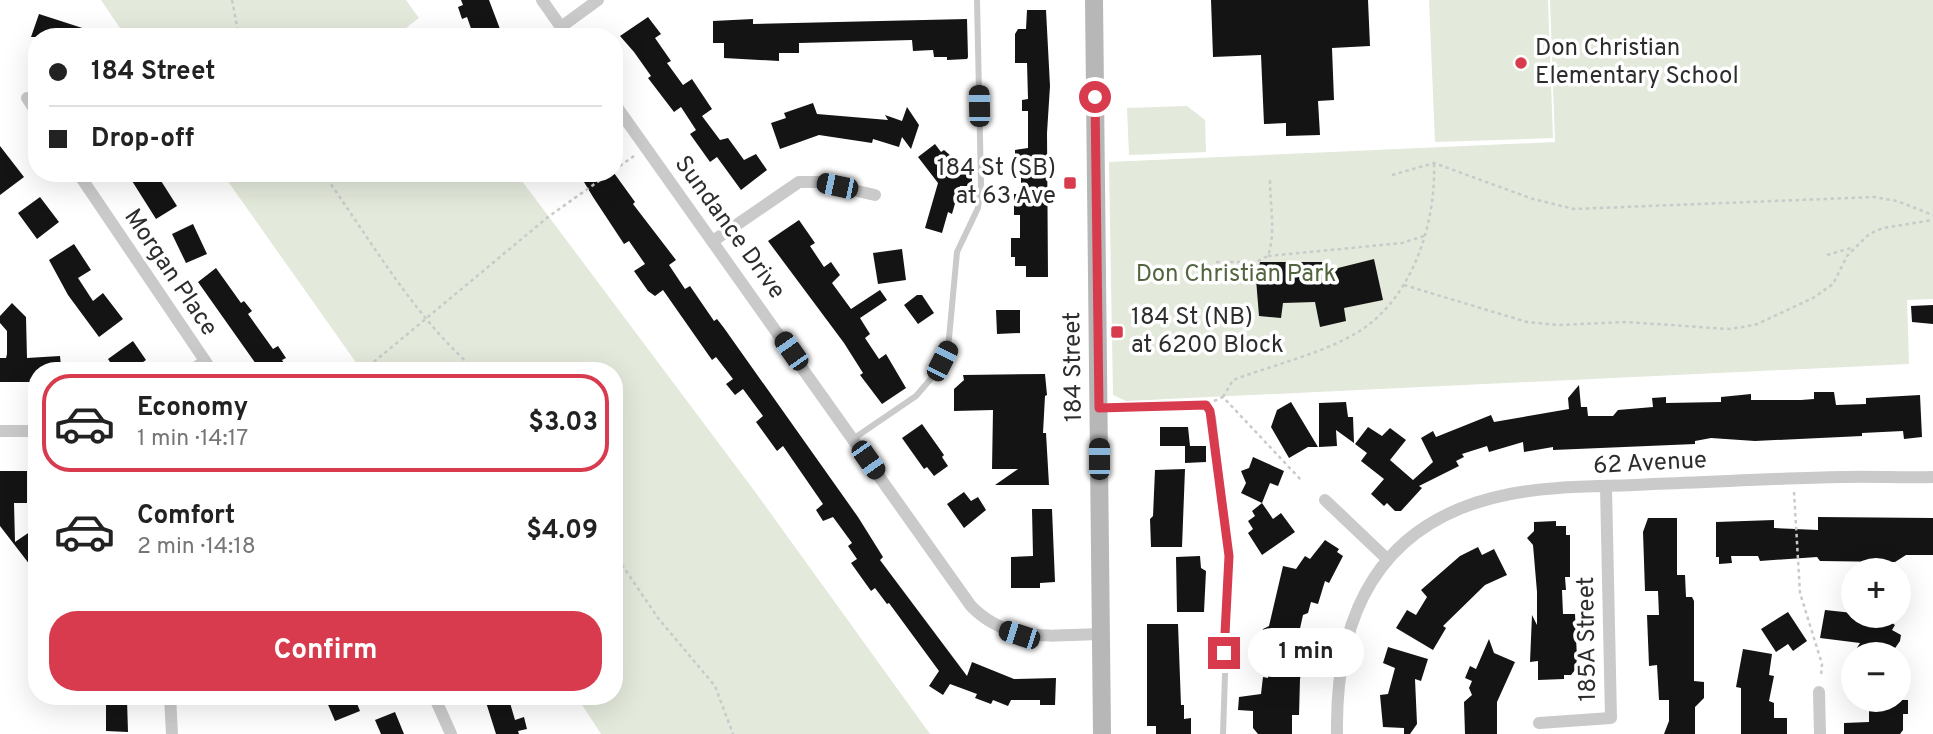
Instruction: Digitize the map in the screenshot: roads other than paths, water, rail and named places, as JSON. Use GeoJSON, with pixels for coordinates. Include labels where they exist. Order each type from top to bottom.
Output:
{"type":"FeatureCollection","features":[{"type":"Feature","properties":{"kind":"main road","name":"184 Street"},"geometry":{"type":"LineString","coordinates":[[1094,0],[1102,734]]}},
{"type":"Feature","properties":{"kind":"street"},"geometry":{"type":"LineString","coordinates":[[542,0],[561,28]]}},
{"type":"Feature","properties":{"kind":"street"},"geometry":{"type":"LineString","coordinates":[[568,28],[598,0]]}},
{"type":"Feature","properties":{"kind":"street","name":"Sundance Drive"},"geometry":{"type":"LineString","coordinates":[[623,116],[979,615],[1000,628],[1019,635],[1101,635]]}},
{"type":"Feature","properties":{"kind":"street","name":"Morgan Place"},"geometry":{"type":"LineString","coordinates":[[84,182],[205,362]]}},
{"type":"Feature","properties":{"kind":"street"},"geometry":{"type":"LineString","coordinates":[[713,241],[799,182],[818,182],[875,195]]}},
{"type":"Feature","properties":{"kind":"street"},"geometry":{"type":"LineString","coordinates":[[0,431],[28,431]]}},
{"type":"Feature","properties":{"kind":"street","name":"62 Avenue"},"geometry":{"type":"LineString","coordinates":[[1386,558],[1440,519],[1490,498],[1540,490],[1794,478],[1933,477]]}},
{"type":"Feature","properties":{"kind":"street","name":"185A Street"},"geometry":{"type":"LineString","coordinates":[[1539,723],[1611,718],[1606,487]]}},
{"type":"Feature","properties":{"kind":"street"},"geometry":{"type":"LineString","coordinates":[[1325,500],[1386,558],[1352,618],[1343,649],[1338,680],[1337,734]]}},
{"type":"Feature","properties":{"kind":"street"},"geometry":{"type":"LineString","coordinates":[[1819,692],[1820,734]]}},
{"type":"Feature","properties":{"kind":"street"},"geometry":{"type":"LineString","coordinates":[[170,705],[172,734]]}},
{"type":"Feature","properties":{"kind":"street"},"geometry":{"type":"LineString","coordinates":[[439,705],[451,734]]}},
{"type":"Feature","properties":{"kind":"lane"},"geometry":{"type":"LineString","coordinates":[[853,439],[916,396],[935,374],[948,349],[957,252],[978,208],[981,184],[977,0]]}},
{"type":"Feature","properties":{"kind":"lane"},"geometry":{"type":"LineString","coordinates":[[1099,408],[1206,405],[1213,417],[1229,556],[1223,734]]}},
{"type":"Feature","properties":{"kind":"place","name":"Don Christian Elementary School"},"geometry":{"type":"Point","coordinates":[1521,63]}},
{"type":"Feature","properties":{"kind":"place","name":"184 St (SB) at 63 Ave"},"geometry":{"type":"Point","coordinates":[1070,183]}},
{"type":"Feature","properties":{"kind":"place","name":"184 St (NB) at 6200 Block"},"geometry":{"type":"Point","coordinates":[1117,332]}},
{"type":"Feature","properties":{"kind":"park label","name":"Don Christian Park"},"geometry":{"type":"Point","coordinates":[1236,275]}}]}
